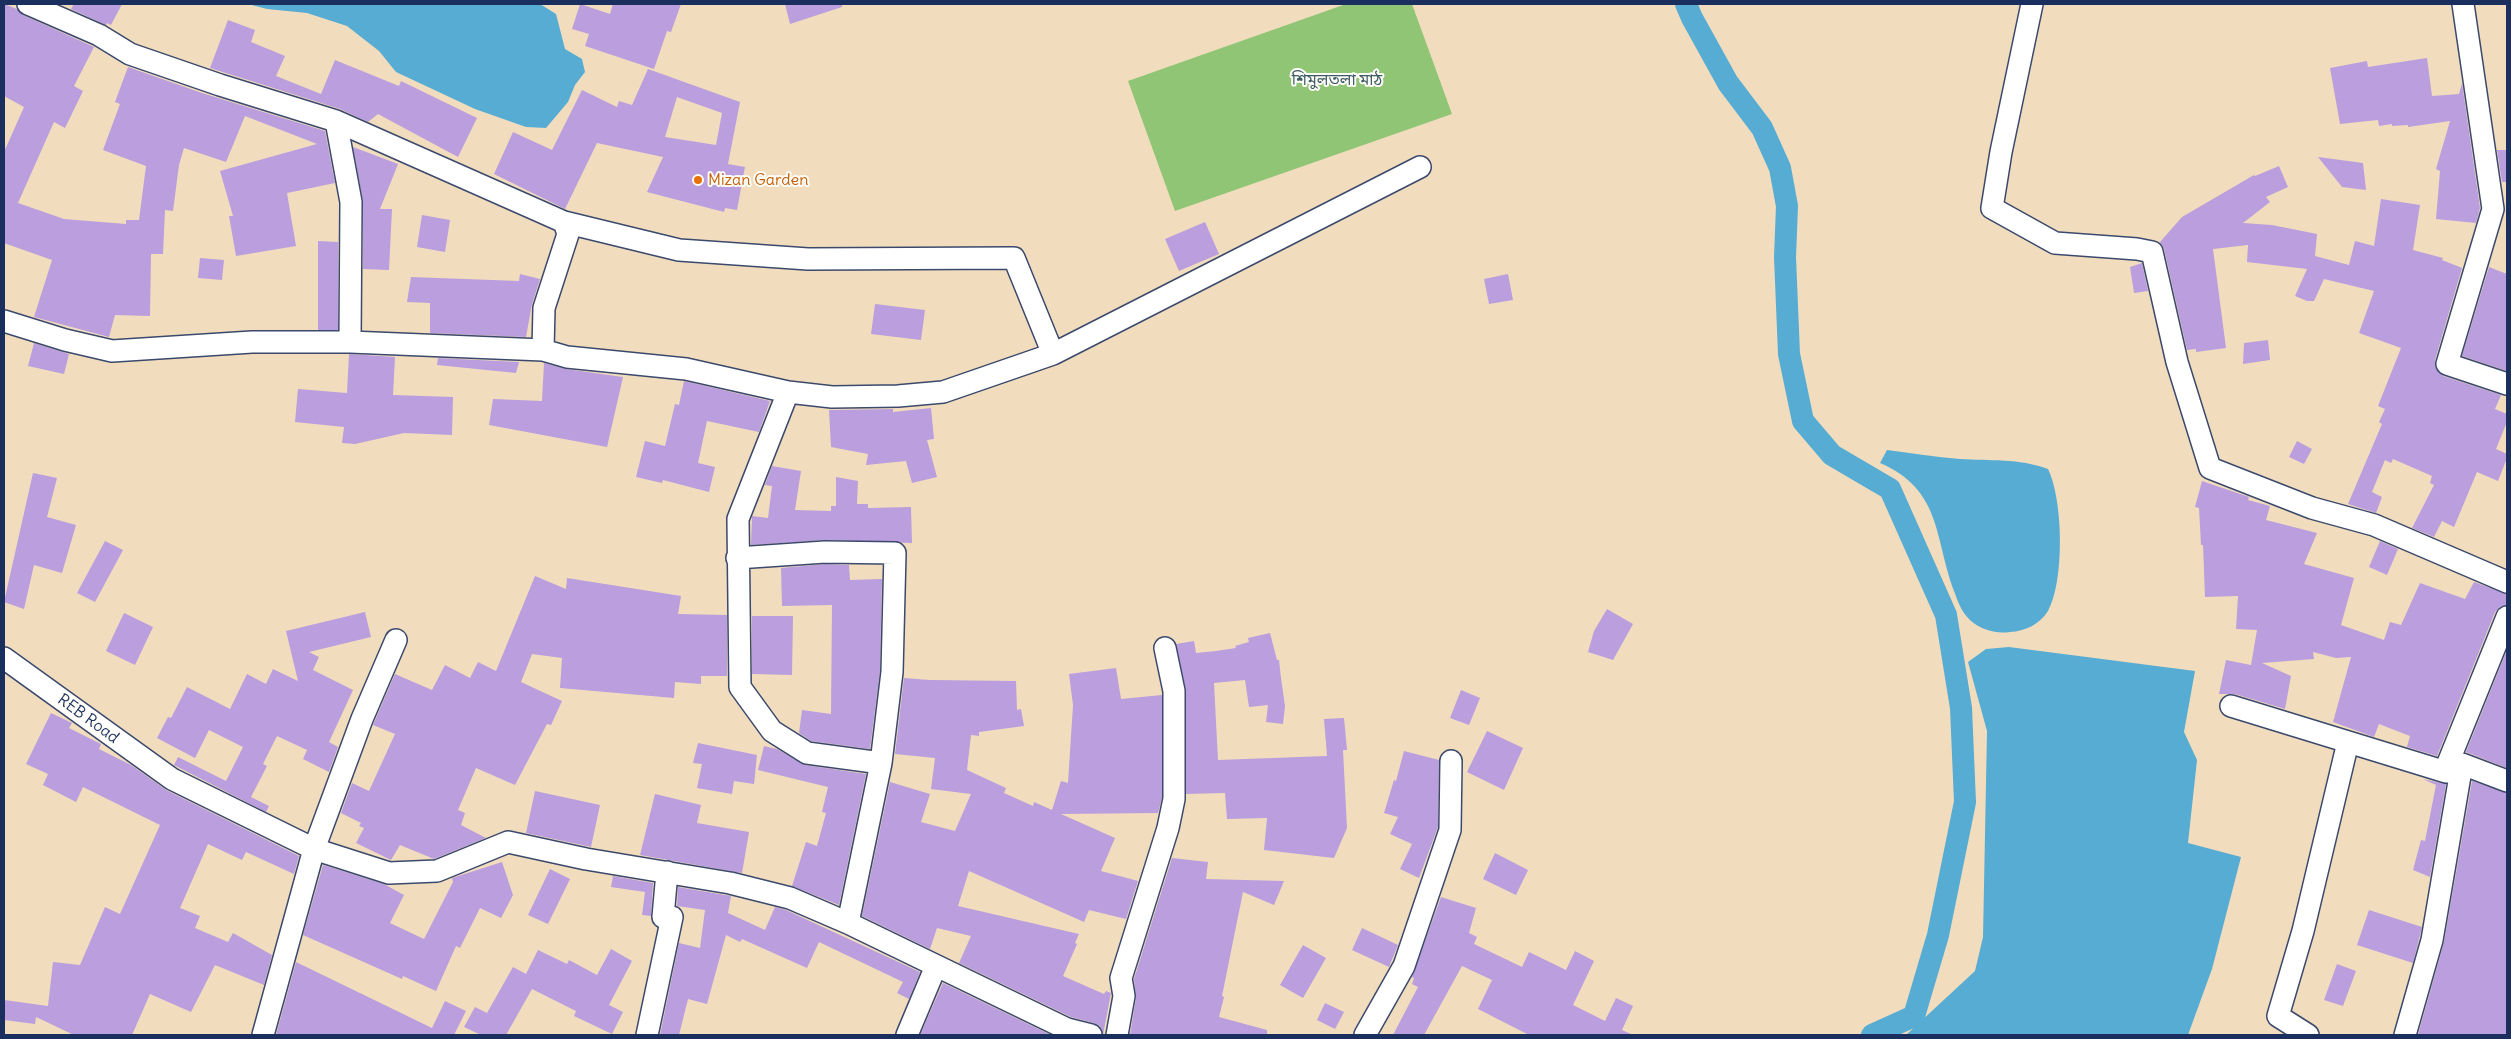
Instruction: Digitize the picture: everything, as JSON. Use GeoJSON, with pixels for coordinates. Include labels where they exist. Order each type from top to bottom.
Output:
{"type":"FeatureCollection","features":[{"type":"Feature","properties":{"kind":"street"},"geometry":{"type":"LineString","coordinates":[[28,4],[99,35],[138,57],[336,121],[564,222],[679,250],[808,259],[1014,258],[1053,354]]}},
{"type":"Feature","properties":{"kind":"street"},"geometry":{"type":"LineString","coordinates":[[2032,4],[2001,152],[1992,208],[2055,243],[2138,249],[2152,252],[2177,362],[2210,468],[2312,508],[2374,525],[2507,582]]}},
{"type":"Feature","properties":{"kind":"street"},"geometry":{"type":"LineString","coordinates":[[2462,4],[2493,209],[2447,364],[2507,384]]}},
{"type":"Feature","properties":{"kind":"street"},"geometry":{"type":"LineString","coordinates":[[336,121],[351,202],[350,342]]}},
{"type":"Feature","properties":{"kind":"street"},"geometry":{"type":"LineString","coordinates":[[4,321],[64,340],[112,351],[252,342],[350,342],[543,350],[568,357],[686,369],[788,392],[832,397],[898,396],[943,392],[1053,354],[1420,167]]}},
{"type":"Feature","properties":{"kind":"street"},"geometry":{"type":"LineString","coordinates":[[543,350],[544,308],[568,234],[564,222]]}},
{"type":"Feature","properties":{"kind":"street"},"geometry":{"type":"LineString","coordinates":[[788,392],[738,519],[740,688],[772,731],[807,753],[881,763]]}},
{"type":"Feature","properties":{"kind":"street"},"geometry":{"type":"LineString","coordinates":[[737,558],[825,552],[895,553],[892,672],[881,763],[848,923]]}},
{"type":"Feature","properties":{"kind":"street"},"geometry":{"type":"LineString","coordinates":[[2405,1035],[2432,940],[2455,763],[2507,617]]}},
{"type":"Feature","properties":{"kind":"street"},"geometry":{"type":"LineString","coordinates":[[263,1035],[314,849],[362,719],[396,640]]}},
{"type":"Feature","properties":{"kind":"street"},"geometry":{"type":"LineString","coordinates":[[1116,1035],[1124,996],[1121,978],[1168,828],[1174,799],[1174,691],[1165,648]]}},
{"type":"Feature","properties":{"kind":"street","name":"REB Road"},"geometry":{"type":"LineString","coordinates":[[4,658],[172,780],[314,849],[389,873],[437,870],[508,842],[586,859],[730,883],[790,898],[848,923],[1067,1029],[1091,1035]]}},
{"type":"Feature","properties":{"kind":"street"},"geometry":{"type":"LineString","coordinates":[[2231,706],[2446,772],[2455,763]]}},
{"type":"Feature","properties":{"kind":"street"},"geometry":{"type":"LineString","coordinates":[[2308,1035],[2278,1016],[2303,931],[2348,742]]}},
{"type":"Feature","properties":{"kind":"street"},"geometry":{"type":"LineString","coordinates":[[1365,1035],[1404,966],[1450,830],[1451,762]]}},
{"type":"Feature","properties":{"kind":"street"},"geometry":{"type":"LineString","coordinates":[[2455,763],[2507,781]]}},
{"type":"Feature","properties":{"kind":"street"},"geometry":{"type":"LineString","coordinates":[[647,1035],[672,917],[663,917],[667,872]]}},
{"type":"Feature","properties":{"kind":"street"},"geometry":{"type":"LineString","coordinates":[[907,1035],[936,966]]}},
{"type":"Feature","properties":{"kind":"green space","name":"শিমুলতলা মাঠ"},"geometry":{"type":"Polygon","coordinates":[[[1346,4],[1412,4],[1452,114],[1175,211],[1128,81],[1346,4]]]}},
{"type":"Feature","properties":{"kind":"water"},"geometry":{"type":"Polygon","coordinates":[[[248,4],[540,4],[556,14],[565,49],[582,59],[585,72],[575,85],[568,102],[546,128],[526,127],[475,109],[396,72],[379,51],[347,26],[307,13],[267,9],[248,4]]]}},
{"type":"Feature","properties":{"kind":"water"},"geometry":{"type":"Polygon","coordinates":[[[1887,450],[1960,459],[2026,463],[2048,469],[2057,500],[2060,540],[2059,561],[2053,598],[2048,611],[2040,620],[2021,630],[1994,632],[1984,629],[1968,618],[1954,591],[1933,517],[1915,487],[1900,474],[1880,463],[1887,450]]]}},
{"type":"Feature","properties":{"kind":"water"},"geometry":{"type":"Polygon","coordinates":[[[2009,647],[2195,671],[2184,732],[2197,760],[2188,843],[2241,857],[2212,969],[2188,1035],[1906,1035],[1975,971],[1983,937],[1987,731],[1968,662],[1986,649],[2009,647]]]}},
{"type":"Feature","properties":{"kind":"building"},"geometry":{"type":"Polygon","coordinates":[[[4,4],[17,9],[23,15],[94,47],[74,86],[83,91],[65,128],[54,122],[18,203],[64,219],[126,224],[126,220],[139,220],[146,166],[103,150],[120,104],[115,102],[128,67],[202,93],[325,131],[335,183],[287,193],[296,246],[236,256],[229,216],[233,216],[220,171],[317,144],[245,116],[226,162],[184,148],[179,165],[173,211],[165,210],[163,254],[151,254],[150,316],[115,315],[109,337],[34,317],[52,260],[4,243],[4,152],[24,107],[4,96],[4,4]]]}},
{"type":"Feature","properties":{"kind":"building"},"geometry":{"type":"Polygon","coordinates":[[[74,4],[122,4],[111,25],[107,23],[106,25],[71,9],[74,4]]]}},
{"type":"Feature","properties":{"kind":"building"},"geometry":{"type":"Polygon","coordinates":[[[580,4],[610,14],[613,4],[681,4],[671,32],[667,31],[654,69],[585,46],[589,34],[572,29],[580,4]]]}},
{"type":"Feature","properties":{"kind":"building"},"geometry":{"type":"Polygon","coordinates":[[[785,4],[842,4],[842,7],[790,24],[785,4]]]}},
{"type":"Feature","properties":{"kind":"building"},"geometry":{"type":"Polygon","coordinates":[[[228,20],[255,30],[251,42],[285,56],[276,76],[321,94],[335,60],[399,86],[401,81],[477,118],[458,157],[378,114],[368,122],[340,109],[210,68],[228,20]]]}},
{"type":"Feature","properties":{"kind":"building"},"geometry":{"type":"Polygon","coordinates":[[[2427,58],[2432,96],[2459,94],[2462,83],[2480,208],[2476,223],[2436,219],[2440,171],[2436,169],[2450,121],[2408,127],[2408,125],[2392,126],[2392,124],[2379,126],[2378,120],[2340,124],[2330,68],[2367,61],[2368,67],[2427,58]]]}},
{"type":"Feature","properties":{"kind":"building"},"geometry":{"type":"Polygon","coordinates":[[[648,69],[740,102],[728,164],[745,167],[737,210],[725,208],[724,212],[647,192],[663,157],[597,143],[565,209],[494,174],[513,132],[552,150],[582,90],[617,107],[619,101],[632,105],[648,69]],[[677,97],[665,137],[716,145],[722,113],[677,97]]]}},
{"type":"Feature","properties":{"kind":"building"},"geometry":{"type":"Polygon","coordinates":[[[353,147],[398,164],[380,209],[392,209],[389,270],[363,269],[363,202],[353,147]]]}},
{"type":"Feature","properties":{"kind":"building"},"geometry":{"type":"Polygon","coordinates":[[[2497,150],[2507,150],[2507,182],[2502,182],[2497,150]]]}},
{"type":"Feature","properties":{"kind":"building"},"geometry":{"type":"Polygon","coordinates":[[[2318,157],[2363,163],[2366,190],[2342,187],[2318,157]]]}},
{"type":"Feature","properties":{"kind":"building"},"geometry":{"type":"Polygon","coordinates":[[[2279,166],[2288,187],[2266,197],[2270,202],[2243,223],[2272,225],[2317,234],[2315,256],[2349,265],[2355,241],[2374,246],[2381,199],[2420,205],[2413,250],[2443,258],[2442,260],[2462,268],[2435,360],[2435,367],[2443,376],[2501,395],[2495,409],[2507,414],[2507,422],[2496,449],[2507,454],[2507,458],[2498,481],[2477,472],[2454,527],[2442,521],[2434,537],[2412,528],[2434,485],[2430,483],[2432,476],[2393,459],[2391,463],[2385,460],[2372,492],[2382,497],[2376,513],[2348,504],[2382,424],[2379,422],[2385,409],[2378,406],[2401,348],[2359,333],[2374,291],[2324,279],[2314,301],[2307,301],[2295,296],[2307,269],[2247,262],[2248,245],[2213,249],[2226,348],[2196,352],[2196,349],[2187,350],[2164,249],[2160,242],[2182,217],[2254,175],[2279,166]]]}},
{"type":"Feature","properties":{"kind":"building"},"geometry":{"type":"Polygon","coordinates":[[[422,215],[450,220],[445,252],[417,247],[422,215]]]}},
{"type":"Feature","properties":{"kind":"building"},"geometry":{"type":"Polygon","coordinates":[[[1205,222],[1219,254],[1179,271],[1165,239],[1205,222]]]}},
{"type":"Feature","properties":{"kind":"building"},"geometry":{"type":"Polygon","coordinates":[[[318,241],[338,242],[338,330],[318,330],[318,241]]]}},
{"type":"Feature","properties":{"kind":"building"},"geometry":{"type":"Polygon","coordinates":[[[200,258],[224,260],[222,280],[198,278],[200,258]]]}},
{"type":"Feature","properties":{"kind":"building"},"geometry":{"type":"Polygon","coordinates":[[[2142,263],[2148,291],[2134,293],[2130,267],[2142,263]]]}},
{"type":"Feature","properties":{"kind":"building"},"geometry":{"type":"Polygon","coordinates":[[[2489,267],[2507,274],[2507,371],[2462,356],[2489,267]]]}},
{"type":"Feature","properties":{"kind":"building"},"geometry":{"type":"Polygon","coordinates":[[[520,274],[540,279],[532,304],[526,337],[430,333],[430,303],[407,302],[411,277],[519,281],[520,274]]]}},
{"type":"Feature","properties":{"kind":"building"},"geometry":{"type":"Polygon","coordinates":[[[1508,274],[1513,300],[1489,304],[1484,279],[1508,274]]]}},
{"type":"Feature","properties":{"kind":"building"},"geometry":{"type":"Polygon","coordinates":[[[875,304],[925,310],[921,340],[871,334],[875,304]]]}},
{"type":"Feature","properties":{"kind":"building"},"geometry":{"type":"Polygon","coordinates":[[[2268,340],[2270,360],[2243,364],[2244,343],[2268,340]]]}},
{"type":"Feature","properties":{"kind":"building"},"geometry":{"type":"Polygon","coordinates":[[[34,343],[69,354],[64,374],[28,366],[34,343]]]}},
{"type":"Feature","properties":{"kind":"building"},"geometry":{"type":"Polygon","coordinates":[[[349,354],[395,357],[393,395],[453,397],[452,435],[404,433],[355,444],[342,443],[344,427],[295,422],[298,389],[347,393],[349,354]]]}},
{"type":"Feature","properties":{"kind":"building"},"geometry":{"type":"Polygon","coordinates":[[[438,358],[519,362],[516,373],[437,365],[438,358]]]}},
{"type":"Feature","properties":{"kind":"building"},"geometry":{"type":"Polygon","coordinates":[[[544,363],[566,369],[623,377],[607,447],[489,425],[493,399],[542,401],[544,363]]]}},
{"type":"Feature","properties":{"kind":"building"},"geometry":{"type":"Polygon","coordinates":[[[684,381],[770,401],[759,432],[707,421],[698,463],[715,467],[709,492],[663,480],[662,483],[636,477],[645,441],[665,446],[675,404],[679,405],[684,381]]]}},
{"type":"Feature","properties":{"kind":"building"},"geometry":{"type":"Polygon","coordinates":[[[931,408],[934,439],[927,440],[937,477],[912,483],[906,461],[866,465],[868,454],[831,447],[829,410],[893,409],[893,412],[931,408]]]}},
{"type":"Feature","properties":{"kind":"building"},"geometry":{"type":"Polygon","coordinates":[[[2297,441],[2312,449],[2304,464],[2289,457],[2297,441]]]}},
{"type":"Feature","properties":{"kind":"building"},"geometry":{"type":"Polygon","coordinates":[[[772,466],[801,471],[795,510],[831,511],[831,506],[836,506],[836,477],[858,481],[857,504],[868,504],[868,508],[911,507],[912,543],[825,540],[751,545],[752,516],[768,518],[772,486],[765,485],[772,466]]]}},
{"type":"Feature","properties":{"kind":"building"},"geometry":{"type":"Polygon","coordinates":[[[33,473],[57,478],[47,517],[76,525],[62,573],[34,565],[24,609],[4,602],[33,473]]]}},
{"type":"Feature","properties":{"kind":"building"},"geometry":{"type":"Polygon","coordinates":[[[2202,481],[2249,497],[2248,500],[2270,506],[2266,520],[2317,533],[2304,564],[2354,578],[2341,625],[2384,640],[2390,622],[2401,625],[2420,583],[2465,599],[2474,582],[2507,594],[2507,605],[2500,607],[2495,612],[2437,756],[2407,747],[2410,736],[2379,724],[2374,737],[2333,722],[2351,657],[2336,658],[2313,652],[2314,659],[2262,663],[2291,676],[2285,709],[2235,694],[2219,694],[2226,660],[2251,665],[2257,630],[2236,629],[2238,596],[2205,597],[2203,545],[2201,545],[2199,508],[2195,507],[2202,481]]]}},
{"type":"Feature","properties":{"kind":"building"},"geometry":{"type":"Polygon","coordinates":[[[105,541],[123,550],[95,602],[77,593],[105,541]]]}},
{"type":"Feature","properties":{"kind":"building"},"geometry":{"type":"Polygon","coordinates":[[[2380,541],[2398,549],[2387,575],[2369,567],[2380,541]]]}},
{"type":"Feature","properties":{"kind":"building"},"geometry":{"type":"Polygon","coordinates":[[[825,564],[849,565],[850,580],[882,579],[880,671],[870,749],[811,741],[799,733],[802,710],[831,714],[832,605],[782,606],[781,568],[825,564]]]}},
{"type":"Feature","properties":{"kind":"building"},"geometry":{"type":"Polygon","coordinates":[[[535,576],[566,589],[567,578],[681,596],[678,614],[727,615],[727,676],[701,676],[701,684],[675,682],[674,698],[560,688],[562,658],[532,654],[521,682],[562,701],[551,725],[547,724],[515,785],[476,768],[458,810],[465,813],[461,825],[486,838],[434,859],[400,845],[391,860],[356,843],[364,828],[359,826],[361,823],[341,813],[352,783],[369,791],[395,734],[373,725],[395,674],[432,690],[445,665],[470,678],[478,662],[496,671],[535,576]]]}},
{"type":"Feature","properties":{"kind":"building"},"geometry":{"type":"Polygon","coordinates":[[[1607,609],[1633,624],[1613,660],[1588,652],[1594,631],[1607,609]]]}},
{"type":"Feature","properties":{"kind":"building"},"geometry":{"type":"Polygon","coordinates":[[[365,612],[371,637],[309,652],[319,657],[313,670],[353,690],[329,742],[338,747],[329,772],[303,759],[307,750],[277,736],[263,764],[267,766],[251,797],[269,806],[266,812],[174,765],[178,757],[226,781],[243,747],[209,730],[195,758],[157,738],[168,717],[171,718],[187,687],[230,709],[247,674],[266,684],[273,669],[298,681],[286,631],[365,612]]]}},
{"type":"Feature","properties":{"kind":"building"},"geometry":{"type":"Polygon","coordinates":[[[124,613],[153,627],[135,665],[106,651],[124,613]]]}},
{"type":"Feature","properties":{"kind":"building"},"geometry":{"type":"Polygon","coordinates":[[[752,616],[793,616],[792,675],[752,674],[752,616]]]}},
{"type":"Feature","properties":{"kind":"building"},"geometry":{"type":"Polygon","coordinates":[[[1270,633],[1277,660],[1279,660],[1285,706],[1283,724],[1266,722],[1268,705],[1249,707],[1245,680],[1214,683],[1218,760],[1327,756],[1324,719],[1344,718],[1347,750],[1343,750],[1347,828],[1334,858],[1264,850],[1267,818],[1227,819],[1225,793],[1186,794],[1186,691],[1176,644],[1194,641],[1196,653],[1216,651],[1236,648],[1235,646],[1249,642],[1248,638],[1270,633]]]}},
{"type":"Feature","properties":{"kind":"building"},"geometry":{"type":"Polygon","coordinates":[[[2507,650],[2507,768],[2466,752],[2507,650]]]}},
{"type":"Feature","properties":{"kind":"building"},"geometry":{"type":"Polygon","coordinates":[[[1116,668],[1121,699],[1162,695],[1162,798],[1158,813],[1061,814],[1115,838],[1101,871],[1138,881],[1126,919],[1089,910],[1084,922],[969,871],[958,906],[1079,934],[1075,943],[1077,944],[1063,976],[1104,994],[1106,991],[1111,993],[1103,1035],[1100,1026],[1094,1023],[1071,1017],[959,963],[971,936],[937,928],[930,949],[862,916],[890,782],[930,794],[921,822],[955,831],[971,794],[931,789],[935,758],[895,754],[904,678],[1016,681],[1017,710],[1021,709],[1024,726],[979,732],[979,736],[971,735],[967,770],[1006,788],[1004,793],[1033,806],[1034,802],[1052,810],[1061,781],[1068,783],[1073,705],[1069,674],[1116,668]]]}},
{"type":"Feature","properties":{"kind":"building"},"geometry":{"type":"Polygon","coordinates":[[[1461,690],[1480,698],[1469,725],[1450,718],[1461,690]]]}},
{"type":"Feature","properties":{"kind":"building"},"geometry":{"type":"Polygon","coordinates":[[[51,713],[72,723],[69,728],[101,744],[99,749],[131,765],[166,790],[299,856],[294,874],[246,852],[242,860],[208,844],[180,908],[200,916],[195,928],[228,942],[233,933],[272,955],[264,985],[215,965],[191,1012],[150,994],[132,1035],[74,1035],[36,1017],[35,1024],[4,1020],[4,1000],[48,1006],[53,962],[80,965],[105,907],[120,914],[160,825],[83,787],[76,802],[43,785],[48,774],[26,764],[51,713]]]}},
{"type":"Feature","properties":{"kind":"building"},"geometry":{"type":"Polygon","coordinates":[[[1487,731],[1523,748],[1504,790],[1467,772],[1487,731]]]}},
{"type":"Feature","properties":{"kind":"building"},"geometry":{"type":"Polygon","coordinates":[[[698,743],[757,755],[754,784],[734,781],[732,794],[697,788],[702,764],[693,763],[698,743]]]}},
{"type":"Feature","properties":{"kind":"building"},"geometry":{"type":"Polygon","coordinates":[[[764,746],[777,749],[805,765],[866,774],[839,905],[792,886],[806,842],[817,846],[826,813],[822,812],[828,787],[758,770],[764,746]]]}},
{"type":"Feature","properties":{"kind":"building"},"geometry":{"type":"Polygon","coordinates":[[[1404,751],[1439,760],[1438,827],[1419,878],[1400,869],[1412,844],[1390,834],[1398,817],[1384,813],[1394,780],[1396,781],[1404,751]]]}},
{"type":"Feature","properties":{"kind":"building"},"geometry":{"type":"Polygon","coordinates":[[[2423,779],[2446,784],[2430,877],[2413,870],[2421,840],[2425,841],[2436,785],[2423,779]]]}},
{"type":"Feature","properties":{"kind":"building"},"geometry":{"type":"Polygon","coordinates":[[[2472,781],[2507,793],[2507,1035],[2418,1035],[2444,942],[2472,781]]]}},
{"type":"Feature","properties":{"kind":"building"},"geometry":{"type":"Polygon","coordinates":[[[535,791],[600,805],[591,847],[526,833],[535,791]]]}},
{"type":"Feature","properties":{"kind":"building"},"geometry":{"type":"Polygon","coordinates":[[[655,794],[701,805],[697,823],[749,832],[742,873],[640,855],[655,794]]]}},
{"type":"Feature","properties":{"kind":"building"},"geometry":{"type":"Polygon","coordinates":[[[1495,853],[1528,870],[1516,895],[1483,879],[1495,853]]]}},
{"type":"Feature","properties":{"kind":"building"},"geometry":{"type":"Polygon","coordinates":[[[1172,858],[1208,862],[1206,879],[1284,881],[1274,905],[1243,892],[1219,1017],[1267,1030],[1267,1035],[1130,1035],[1136,998],[1134,979],[1172,858]]]}},
{"type":"Feature","properties":{"kind":"building"},"geometry":{"type":"Polygon","coordinates":[[[502,862],[513,895],[501,918],[480,908],[460,948],[456,946],[436,991],[403,976],[402,979],[303,935],[323,865],[384,884],[404,895],[390,923],[424,939],[453,882],[452,878],[502,862]]]}},
{"type":"Feature","properties":{"kind":"building"},"geometry":{"type":"Polygon","coordinates":[[[550,869],[570,879],[548,924],[528,915],[550,869]]]}},
{"type":"Feature","properties":{"kind":"building"},"geometry":{"type":"Polygon","coordinates":[[[613,876],[653,883],[651,916],[642,915],[645,892],[611,887],[613,876]]]}},
{"type":"Feature","properties":{"kind":"building"},"geometry":{"type":"Polygon","coordinates":[[[678,887],[731,896],[728,913],[765,930],[775,907],[786,910],[920,972],[909,999],[897,993],[903,982],[819,942],[807,968],[742,939],[740,942],[726,935],[707,1004],[688,999],[679,1035],[660,1035],[679,943],[700,948],[705,910],[677,906],[678,887]]]}},
{"type":"Feature","properties":{"kind":"building"},"geometry":{"type":"Polygon","coordinates":[[[1441,897],[1476,908],[1469,933],[1477,937],[1474,944],[1522,967],[1529,952],[1566,970],[1575,951],[1594,961],[1573,1005],[1605,1021],[1616,998],[1633,1006],[1622,1030],[1633,1035],[1529,1035],[1478,1009],[1492,980],[1462,966],[1424,1035],[1393,1035],[1418,987],[1412,984],[1414,978],[1412,977],[1441,897]]]}},
{"type":"Feature","properties":{"kind":"building"},"geometry":{"type":"Polygon","coordinates":[[[2369,910],[2422,927],[2413,963],[2357,945],[2369,910]]]}},
{"type":"Feature","properties":{"kind":"building"},"geometry":{"type":"Polygon","coordinates":[[[1362,928],[1398,945],[1389,967],[1352,950],[1362,928]]]}},
{"type":"Feature","properties":{"kind":"building"},"geometry":{"type":"Polygon","coordinates":[[[1303,945],[1326,958],[1303,998],[1280,985],[1303,945]]]}},
{"type":"Feature","properties":{"kind":"building"},"geometry":{"type":"Polygon","coordinates":[[[611,949],[632,961],[609,1005],[623,1012],[612,1034],[574,1016],[576,1011],[532,989],[506,1035],[481,1035],[464,1027],[475,1007],[487,1013],[513,967],[526,974],[538,950],[567,964],[569,960],[597,975],[611,949]]]}},
{"type":"Feature","properties":{"kind":"building"},"geometry":{"type":"Polygon","coordinates":[[[296,962],[432,1028],[445,1001],[466,1011],[454,1035],[276,1035],[296,962]]]}},
{"type":"Feature","properties":{"kind":"building"},"geometry":{"type":"Polygon","coordinates":[[[2337,964],[2356,971],[2343,1006],[2324,1000],[2337,964]]]}},
{"type":"Feature","properties":{"kind":"building"},"geometry":{"type":"Polygon","coordinates":[[[943,983],[1051,1035],[920,1035],[943,983]]]}},
{"type":"Feature","properties":{"kind":"building"},"geometry":{"type":"Polygon","coordinates":[[[1325,1003],[1344,1012],[1335,1029],[1317,1020],[1325,1003]]]}},
{"type":"Feature","properties":{"kind":"waterway"},"geometry":{"type":"LineString","coordinates":[[1686,4],[1728,83],[1762,128],[1780,168],[1787,206],[1785,257],[1789,354],[1803,421],[1832,455],[1890,489],[1946,615],[1961,708],[1965,802],[1938,935],[1914,1016],[1872,1035]]}},
{"type":"Feature","properties":{"kind":"place","name":"Mizan Garden"},"geometry":{"type":"Point","coordinates":[698,180]}}]}
